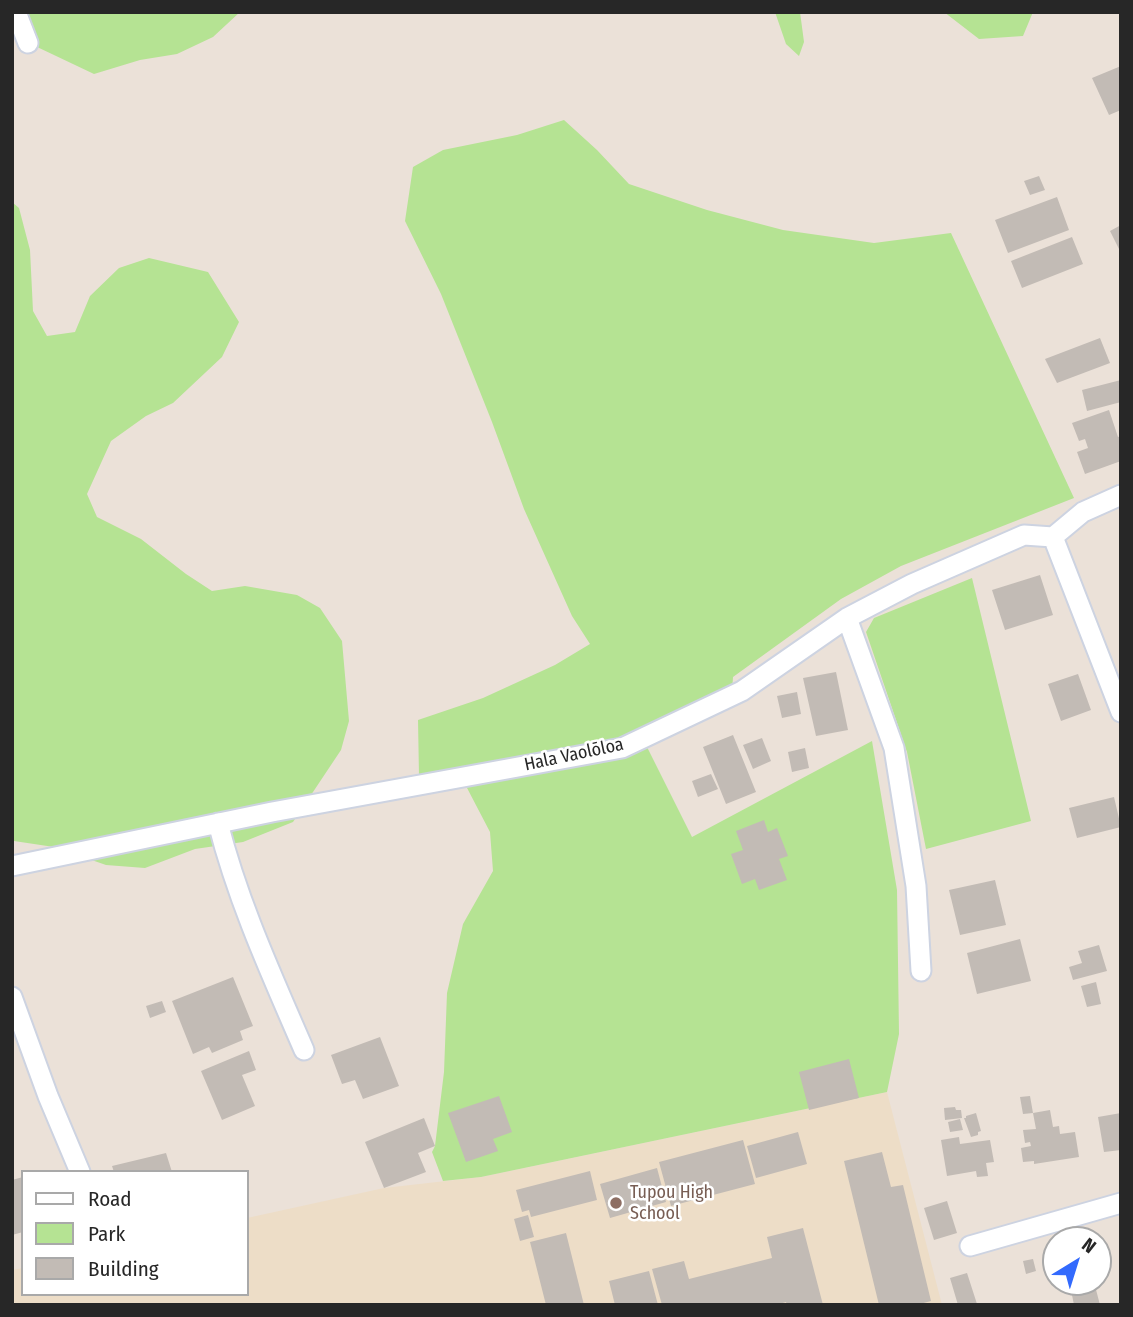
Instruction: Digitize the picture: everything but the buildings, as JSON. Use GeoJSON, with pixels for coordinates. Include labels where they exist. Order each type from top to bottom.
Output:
{"type":"FeatureCollection","features":[{"type":"Feature","properties":{"kind":"street"},"geometry":{"type":"LineString","coordinates":[[16,12],[28,43]]}},
{"type":"Feature","properties":{"kind":"street"},"geometry":{"type":"LineString","coordinates":[[1121,495],[1083,512],[1053,537],[1121,712]]}},
{"type":"Feature","properties":{"kind":"street","name":"Hala Vaolōloa"},"geometry":{"type":"LineString","coordinates":[[12,866],[272,811],[622,748],[742,691],[847,618],[912,584],[1024,535],[1053,537]]}},
{"type":"Feature","properties":{"kind":"street"},"geometry":{"type":"LineString","coordinates":[[847,618],[894,748],[916,886],[921,971]]}},
{"type":"Feature","properties":{"kind":"street"},"geometry":{"type":"LineString","coordinates":[[218,823],[227,860],[242,902],[304,1050]]}},
{"type":"Feature","properties":{"kind":"street"},"geometry":{"type":"LineString","coordinates":[[12,997],[48,1096],[79,1170]]}},
{"type":"Feature","properties":{"kind":"street"},"geometry":{"type":"LineString","coordinates":[[970,1246],[1121,1203]]}},
{"type":"Feature","properties":{"kind":"shaded area","name":"Tupou High School"},"geometry":{"type":"Polygon","coordinates":[[[887,1092],[942,1305],[12,1305],[12,1270],[21,1268],[21,1296],[248,1296],[248,1218],[384,1188],[481,1177],[887,1092]]]}},
{"type":"Feature","properties":{"kind":"green space"},"geometry":{"type":"Polygon","coordinates":[[[23,12],[240,12],[213,37],[177,54],[140,60],[94,74],[35,46],[23,12]]]}},
{"type":"Feature","properties":{"kind":"green space"},"geometry":{"type":"Polygon","coordinates":[[[775,12],[800,12],[804,42],[799,56],[786,44],[775,12]]]}},
{"type":"Feature","properties":{"kind":"green space"},"geometry":{"type":"Polygon","coordinates":[[[944,12],[1033,12],[1023,36],[979,39],[944,12]]]}},
{"type":"Feature","properties":{"kind":"green space"},"geometry":{"type":"Polygon","coordinates":[[[564,120],[629,184],[707,210],[783,230],[874,243],[951,233],[1074,498],[901,566],[841,599],[733,677],[731,706],[647,747],[692,837],[872,741],[897,890],[899,1034],[887,1092],[481,1177],[443,1181],[432,1152],[444,1072],[447,993],[463,924],[493,871],[490,832],[466,786],[419,776],[418,720],[483,698],[555,665],[590,644],[572,616],[524,509],[441,294],[405,221],[413,167],[443,150],[517,135],[564,120]]]}},
{"type":"Feature","properties":{"kind":"green space"},"geometry":{"type":"Polygon","coordinates":[[[12,202],[19,208],[30,250],[33,311],[47,336],[75,332],[90,296],[119,268],[149,258],[208,272],[239,322],[222,357],[173,403],[146,416],[111,441],[87,494],[97,517],[141,539],[212,591],[245,586],[297,595],[320,608],[342,641],[349,721],[341,750],[293,822],[243,842],[195,849],[145,868],[106,865],[54,847],[14,841],[12,202]]]}},
{"type":"Feature","properties":{"kind":"green space"},"geometry":{"type":"Polygon","coordinates":[[[972,578],[1031,821],[926,849],[907,752],[866,632],[874,618],[972,578]]]}},
{"type":"Feature","properties":{"kind":"place","name":"Tupou High School"},"geometry":{"type":"Point","coordinates":[616,1203]}}]}
